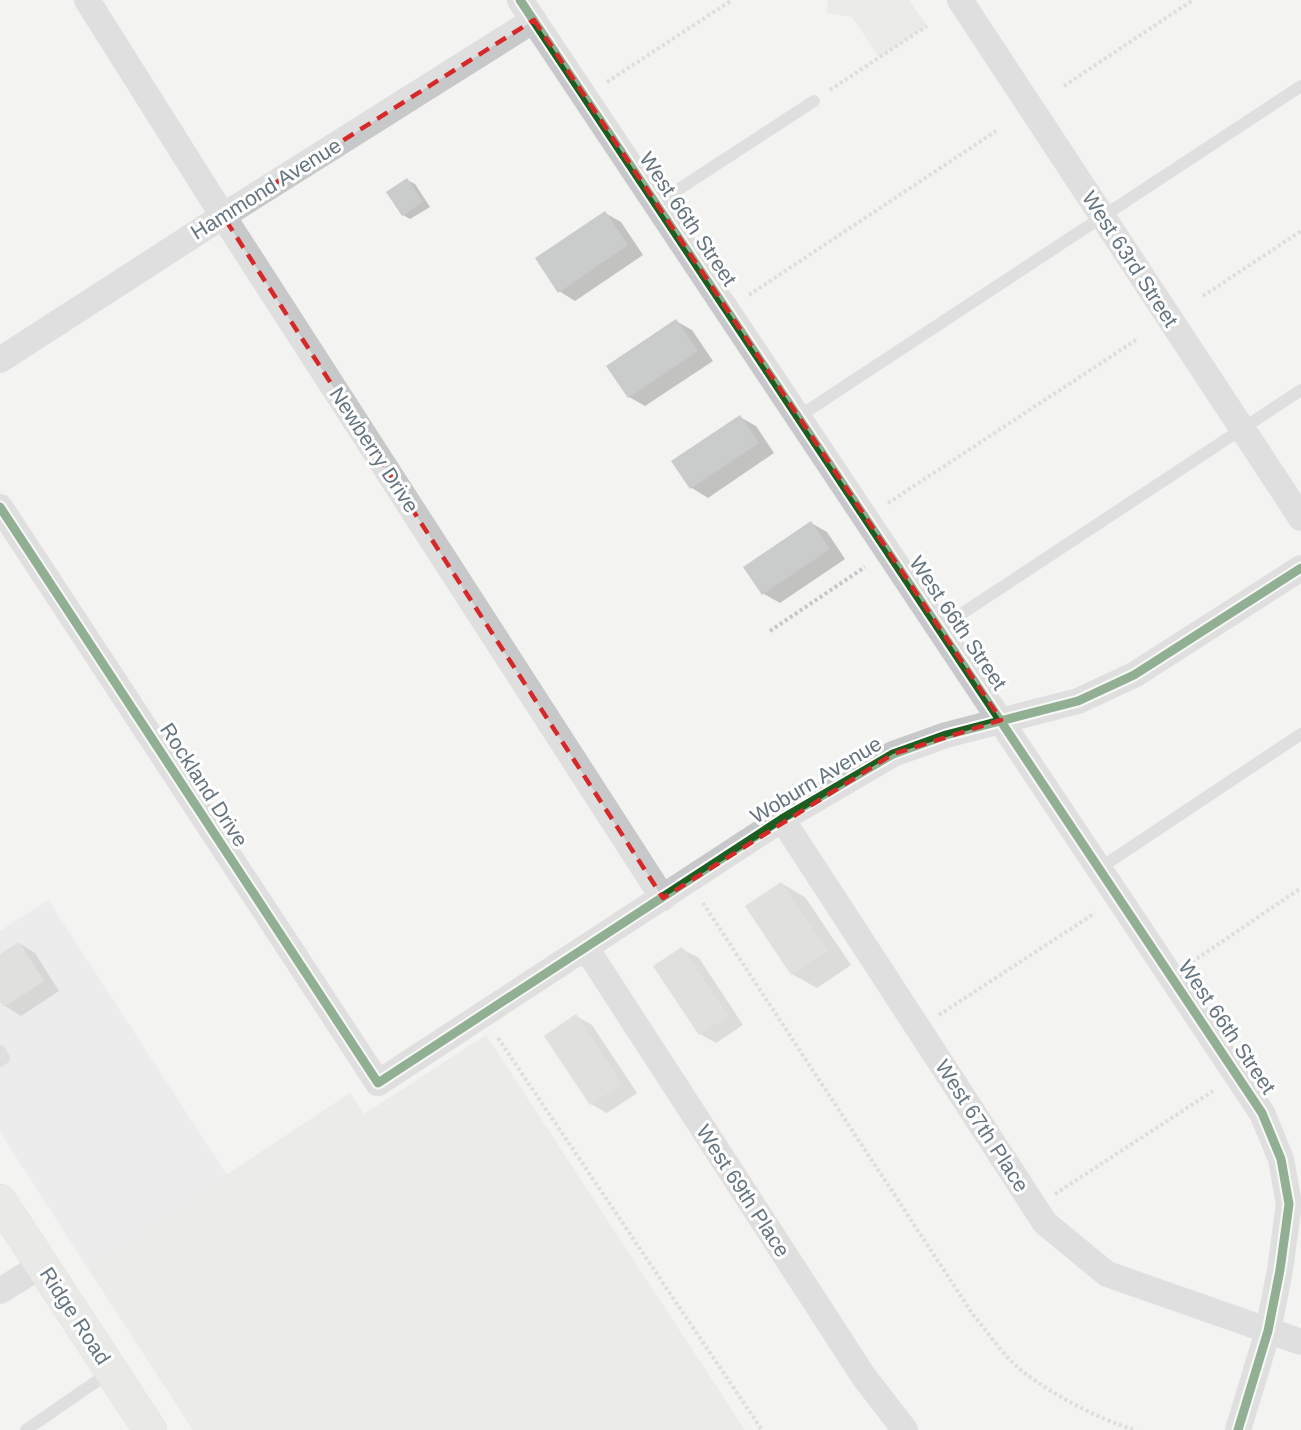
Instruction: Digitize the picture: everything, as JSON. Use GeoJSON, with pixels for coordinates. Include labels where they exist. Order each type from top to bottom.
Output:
{"type":"FeatureCollection","features":[{"type":"Feature","properties":{"kind":"main road","name":"Ridge Road"},"geometry":{"type":"LineString","coordinates":[[0,1201],[150,1430]]}},
{"type":"Feature","properties":{"kind":"street","name":"Newberry Drive"},"geometry":{"type":"LineString","coordinates":[[87,0],[223,216],[663,898]]}},
{"type":"Feature","properties":{"kind":"street","name":"West 63rd Street"},"geometry":{"type":"LineString","coordinates":[[960,0],[1301,518]]}},
{"type":"Feature","properties":{"kind":"street","name":"Hammond Avenue"},"geometry":{"type":"LineString","coordinates":[[0,360],[223,216],[527,10]]}},
{"type":"Feature","properties":{"kind":"street","name":"West 66th Street"},"geometry":{"type":"LineString","coordinates":[[527,10],[1262,1113],[1281,1159],[1289,1204],[1280,1270],[1268,1331],[1238,1430]]}},
{"type":"Feature","properties":{"kind":"street","name":"Rockland Drive"},"geometry":{"type":"LineString","coordinates":[[0,507],[378,1083]]}},
{"type":"Feature","properties":{"kind":"street","name":"Woburn Avenue"},"geometry":{"type":"LineString","coordinates":[[378,1083],[782,819],[893,754],[946,735],[1078,701],[1134,675],[1301,568]]}},
{"type":"Feature","properties":{"kind":"street","name":"West 67th Place"},"geometry":{"type":"LineString","coordinates":[[782,819],[1045,1223],[1107,1274],[1301,1342]]}},
{"type":"Feature","properties":{"kind":"street","name":"West 69th Place"},"geometry":{"type":"LineString","coordinates":[[586,948],[864,1377],[905,1430]]}},
{"type":"Feature","properties":{"kind":"street"},"geometry":{"type":"LineString","coordinates":[[0,1291],[42,1265]]}},
{"type":"Feature","properties":{"kind":"lane"},"geometry":{"type":"LineString","coordinates":[[798,417],[1301,86]]}},
{"type":"Feature","properties":{"kind":"lane"},"geometry":{"type":"LineString","coordinates":[[656,204],[814,100]]}},
{"type":"Feature","properties":{"kind":"lane"},"geometry":{"type":"LineString","coordinates":[[940,628],[1301,390]]}},
{"type":"Feature","properties":{"kind":"lane"},"geometry":{"type":"LineString","coordinates":[[1100,868],[1301,734]]}},
{"type":"Feature","properties":{"kind":"lane"},"geometry":{"type":"LineString","coordinates":[[0,1051],[4,1058],[0,1061]]}},
{"type":"Feature","properties":{"kind":"lane"},"geometry":{"type":"LineString","coordinates":[[26,1430],[111,1372]]}},
{"type":"Feature","properties":{"kind":"path"},"geometry":{"type":"LineString","coordinates":[[607,82],[732,0]]}},
{"type":"Feature","properties":{"kind":"path"},"geometry":{"type":"LineString","coordinates":[[1064,86],[1192,0]]}},
{"type":"Feature","properties":{"kind":"path"},"geometry":{"type":"LineString","coordinates":[[814,100],[927,26]]}},
{"type":"Feature","properties":{"kind":"path"},"geometry":{"type":"LineString","coordinates":[[749,295],[996,130]]}},
{"type":"Feature","properties":{"kind":"path"},"geometry":{"type":"LineString","coordinates":[[1203,296],[1301,231]]}},
{"type":"Feature","properties":{"kind":"path"},"geometry":{"type":"LineString","coordinates":[[887,504],[1136,340]]}},
{"type":"Feature","properties":{"kind":"path"},"geometry":{"type":"LineString","coordinates":[[770,631],[865,567]]}},
{"type":"Feature","properties":{"kind":"path"},"geometry":{"type":"LineString","coordinates":[[1191,962],[1301,888]]}},
{"type":"Feature","properties":{"kind":"path"},"geometry":{"type":"LineString","coordinates":[[703,903],[981,1325],[1011,1361],[1057,1395],[1121,1426],[1136,1430]]}},
{"type":"Feature","properties":{"kind":"path"},"geometry":{"type":"LineString","coordinates":[[918,1028],[1095,913]]}},
{"type":"Feature","properties":{"kind":"path"},"geometry":{"type":"LineString","coordinates":[[498,1038],[762,1430]]}},
{"type":"Feature","properties":{"kind":"path"},"geometry":{"type":"LineString","coordinates":[[1035,1208],[1213,1090]]}},
{"type":"Feature","properties":{"kind":"highlighted area"},"geometry":{"type":"Polygon","coordinates":[[[534,20],[1001,720],[893,754],[663,898],[223,216],[534,20]]]}},
{"type":"Feature","properties":{"kind":"shaded area"},"geometry":{"type":"Polygon","coordinates":[[[828,0],[909,0],[927,26],[879,57],[852,17],[827,13],[828,0]]]}},
{"type":"Feature","properties":{"kind":"shaded area"},"geometry":{"type":"Polygon","coordinates":[[[48,900],[227,1175],[87,1267],[0,1132],[0,931],[48,900]]]}},
{"type":"Feature","properties":{"kind":"shaded area"},"geometry":{"type":"Polygon","coordinates":[[[486,1035],[745,1430],[193,1430],[87,1267],[350,1093],[364,1114],[486,1035]]]}},
{"type":"Feature","properties":{"kind":"building"},"geometry":{"type":"Polygon","coordinates":[[[407,178],[423,202],[402,216],[386,192],[407,178]]]}},
{"type":"Feature","properties":{"kind":"building"},"geometry":{"type":"Polygon","coordinates":[[[605,211],[628,245],[558,293],[535,258],[605,211]]]}},
{"type":"Feature","properties":{"kind":"building"},"geometry":{"type":"Polygon","coordinates":[[[676,319],[698,351],[628,398],[606,366],[676,319]]]}},
{"type":"Feature","properties":{"kind":"building"},"geometry":{"type":"Polygon","coordinates":[[[740,415],[759,443],[690,489],[671,461],[740,415]]]}},
{"type":"Feature","properties":{"kind":"building"},"geometry":{"type":"Polygon","coordinates":[[[811,521],[830,549],[762,595],[743,567],[811,521]]]}},
{"type":"Feature","properties":{"kind":"building"},"geometry":{"type":"Polygon","coordinates":[[[781,882],[828,951],[791,975],[745,906],[781,882]]]}},
{"type":"Feature","properties":{"kind":"building"},"geometry":{"type":"Polygon","coordinates":[[[19,942],[44,981],[4,1007],[0,1001],[0,954],[19,942]]]}},
{"type":"Feature","properties":{"kind":"building"},"geometry":{"type":"Polygon","coordinates":[[[682,947],[728,1016],[699,1035],[653,966],[682,947]]]}},
{"type":"Feature","properties":{"kind":"building"},"geometry":{"type":"Polygon","coordinates":[[[576,1014],[622,1084],[590,1105],[544,1036],[576,1014]]]}},
{"type":"Feature","properties":{"kind":"cycle path"},"geometry":{"type":"LineString","coordinates":[[520,0],[1262,1113],[1281,1159],[1289,1204],[1280,1270],[1268,1331],[1238,1430]]}},
{"type":"Feature","properties":{"kind":"cycle path"},"geometry":{"type":"LineString","coordinates":[[0,507],[378,1083],[782,819],[893,754],[946,735],[1078,701],[1134,675],[1301,568]]}}]}
